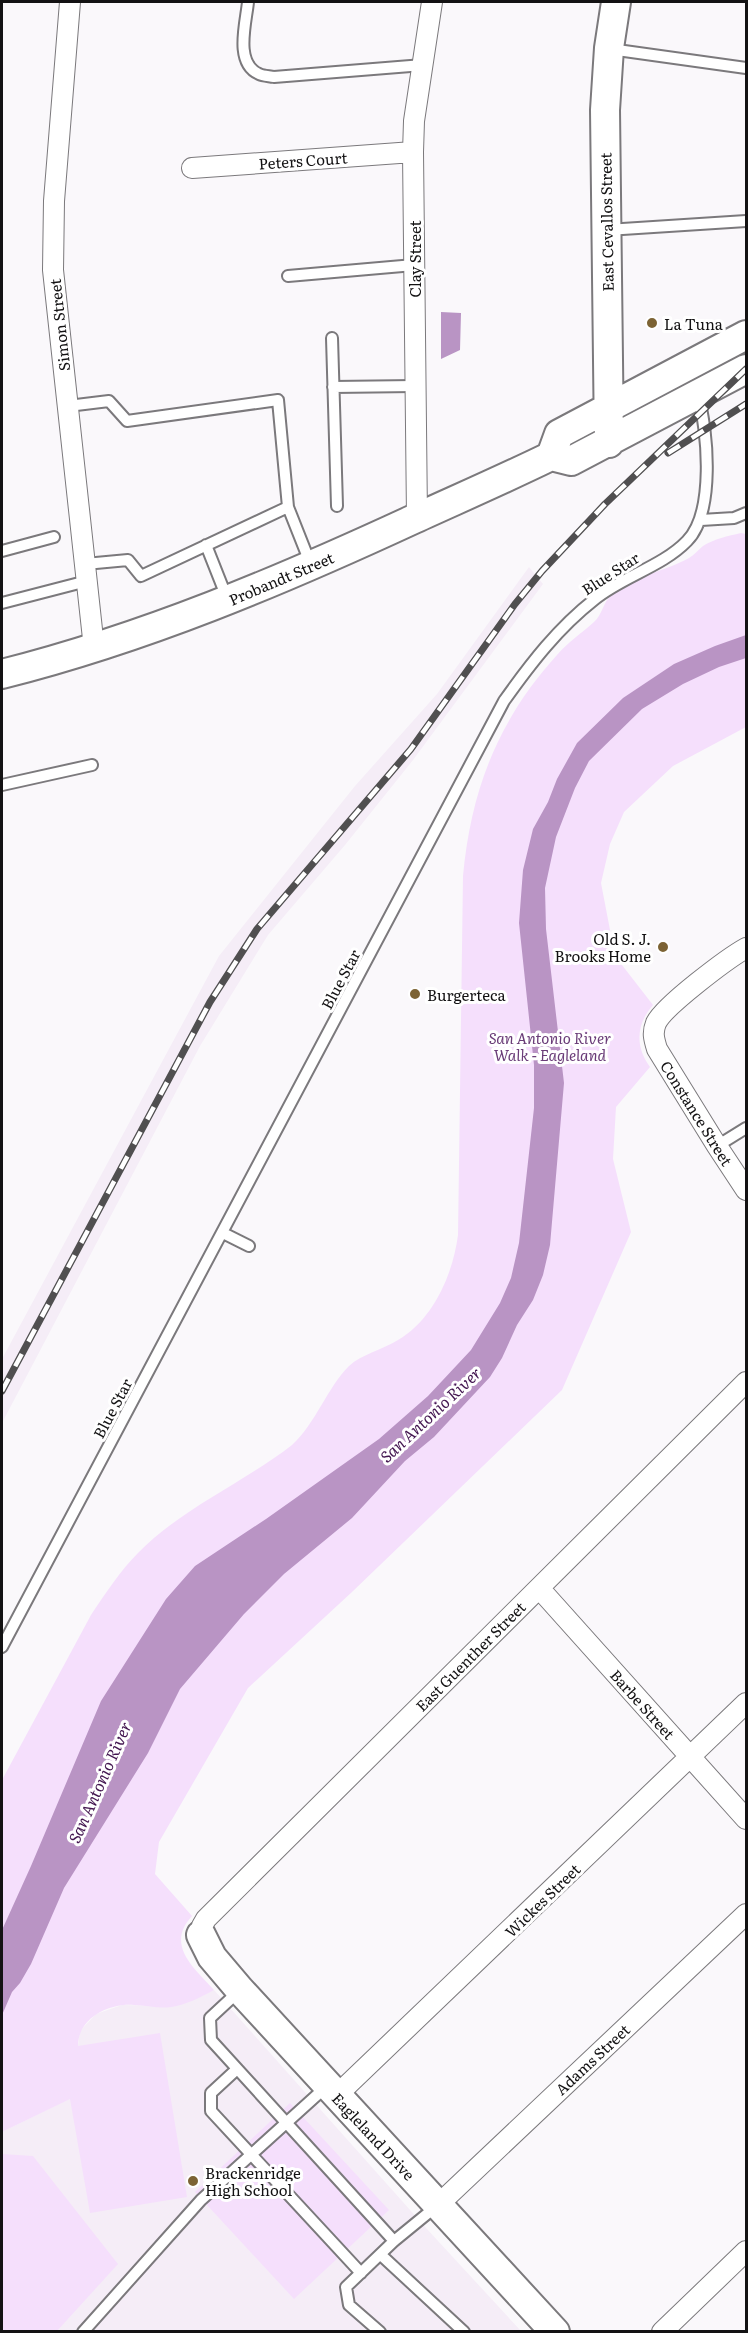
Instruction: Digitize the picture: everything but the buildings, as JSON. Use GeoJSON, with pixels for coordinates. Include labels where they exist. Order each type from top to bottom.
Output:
{"type":"FeatureCollection","features":[{"type":"Feature","properties":{"kind":"main road","name":"East Cevallos Street"},"geometry":{"type":"LineString","coordinates":[[609,443],[605,110],[609,48],[616,2]]}},
{"type":"Feature","properties":{"kind":"main road","name":"Probandt Street"},"geometry":{"type":"LineString","coordinates":[[2,674],[94,648],[228,601],[312,566],[551,456],[572,461],[609,443],[694,381],[747,335]]}},
{"type":"Feature","properties":{"kind":"main road","name":"Probandt Street"},"geometry":{"type":"LineString","coordinates":[[551,456],[560,434],[608,408],[694,381],[747,369]]}},
{"type":"Feature","properties":{"kind":"main road","name":"Eagleland Drive"},"geometry":{"type":"LineString","coordinates":[[201,1935],[212,1957],[240,1990],[555,2331]]}},
{"type":"Feature","properties":{"kind":"street","name":"Simon Street"},"geometry":{"type":"LineString","coordinates":[[70,2],[52,234],[53,270],[94,648]]}},
{"type":"Feature","properties":{"kind":"street","name":"Clay Street"},"geometry":{"type":"LineString","coordinates":[[417,518],[413,152],[414,121],[432,2]]}},
{"type":"Feature","properties":{"kind":"street","name":"Peters Court"},"geometry":{"type":"LineString","coordinates":[[192,168],[413,152]]}},
{"type":"Feature","properties":{"kind":"street","name":"Constance Street"},"geometry":{"type":"LineString","coordinates":[[747,948],[717,968],[670,1008],[657,1021],[653,1035],[657,1049],[747,1190]]}},
{"type":"Feature","properties":{"kind":"street","name":"East Guenther Street"},"geometry":{"type":"LineString","coordinates":[[201,1935],[206,1918],[747,1382]]}},
{"type":"Feature","properties":{"kind":"street","name":"Barbe Street"},"geometry":{"type":"LineString","coordinates":[[539,1588],[747,1819]]}},
{"type":"Feature","properties":{"kind":"street","name":"Wickes Street"},"geometry":{"type":"LineString","coordinates":[[332,2090],[692,1758],[747,1703]]}},
{"type":"Feature","properties":{"kind":"street","name":"Adams Street"},"geometry":{"type":"LineString","coordinates":[[438,2205],[747,1914]]}},
{"type":"Feature","properties":{"kind":"street"},"geometry":{"type":"LineString","coordinates":[[662,2331],[747,2251]]}},
{"type":"Feature","properties":{"kind":"lane"},"geometry":{"type":"LineString","coordinates":[[248,2],[243,51],[249,66],[258,74],[274,77],[423,65]]}},
{"type":"Feature","properties":{"kind":"lane"},"geometry":{"type":"LineString","coordinates":[[609,48],[747,68]]}},
{"type":"Feature","properties":{"kind":"lane"},"geometry":{"type":"LineString","coordinates":[[606,230],[747,221]]}},
{"type":"Feature","properties":{"kind":"lane"},"geometry":{"type":"LineString","coordinates":[[288,276],[414,265]]}},
{"type":"Feature","properties":{"kind":"lane"},"geometry":{"type":"LineString","coordinates":[[332,338],[337,506]]}},
{"type":"Feature","properties":{"kind":"lane","name":"Blue Star"},"geometry":{"type":"LineString","coordinates":[[2,1647],[504,701],[540,651],[573,617],[609,588],[670,554],[688,540],[701,520],[706,489],[706,465],[703,411],[694,381]]}},
{"type":"Feature","properties":{"kind":"lane"},"geometry":{"type":"LineString","coordinates":[[333,387],[414,386]]}},
{"type":"Feature","properties":{"kind":"lane"},"geometry":{"type":"LineString","coordinates":[[68,406],[109,401],[127,421],[278,400],[288,507],[312,566]]}},
{"type":"Feature","properties":{"kind":"lane"},"geometry":{"type":"LineString","coordinates":[[2,603],[86,572],[128,560],[141,576],[288,507]]}},
{"type":"Feature","properties":{"kind":"lane"},"geometry":{"type":"LineString","coordinates":[[701,520],[734,518],[747,513]]}},
{"type":"Feature","properties":{"kind":"lane"},"geometry":{"type":"LineString","coordinates":[[2,551],[54,537]]}},
{"type":"Feature","properties":{"kind":"lane"},"geometry":{"type":"LineString","coordinates":[[206,545],[228,601]]}},
{"type":"Feature","properties":{"kind":"lane"},"geometry":{"type":"LineString","coordinates":[[2,785],[92,765]]}},
{"type":"Feature","properties":{"kind":"lane"},"geometry":{"type":"LineString","coordinates":[[717,1146],[747,1128]]}},
{"type":"Feature","properties":{"kind":"lane"},"geometry":{"type":"LineString","coordinates":[[223,1233],[249,1246]]}},
{"type":"Feature","properties":{"kind":"lane"},"geometry":{"type":"LineString","coordinates":[[240,1990],[210,2018],[211,2040],[394,2241]]}},
{"type":"Feature","properties":{"kind":"lane"},"geometry":{"type":"LineString","coordinates":[[237,2068],[211,2093],[212,2111],[361,2273]]}},
{"type":"Feature","properties":{"kind":"lane"},"geometry":{"type":"LineString","coordinates":[[83,2331],[201,2200],[286,2123],[332,2090]]}},
{"type":"Feature","properties":{"kind":"lane"},"geometry":{"type":"LineString","coordinates":[[380,2331],[349,2306],[346,2287],[394,2241],[438,2205]]}},
{"type":"Feature","properties":{"kind":"lane"},"geometry":{"type":"LineString","coordinates":[[381,2254],[464,2331]]}},
{"type":"Feature","properties":{"kind":"shaded area"},"geometry":{"type":"Polygon","coordinates":[[[529,567],[543,584],[413,760],[345,845],[268,935],[200,1046],[2,1423],[2,1359],[219,956],[355,786],[437,694],[529,567]]]}},
{"type":"Feature","properties":{"kind":"shaded area","name":"Brackenridge High School"},"geometry":{"type":"Polygon","coordinates":[[[214,1990],[521,2331],[2,2332],[2,2132],[71,2098],[80,2031],[96,2014],[122,2005],[175,2006],[214,1990]]]}},
{"type":"Feature","properties":{"kind":"green space","name":"San Antonio River Walk - Eagleland"},"geometry":{"type":"Polygon","coordinates":[[[741,533],[746,534],[746,727],[673,766],[624,812],[610,844],[601,883],[615,956],[653,1005],[643,1020],[640,1036],[642,1052],[650,1067],[616,1107],[613,1159],[631,1232],[562,1390],[352,1592],[248,1688],[159,1842],[155,1874],[192,1916],[184,1927],[181,1937],[185,1956],[214,1990],[177,2006],[162,2008],[124,2005],[105,2010],[89,2020],[83,2027],[78,2046],[160,2033],[187,2197],[90,2213],[70,2099],[2,2132],[2,1780],[91,1615],[131,1560],[174,1522],[292,1445],[308,1426],[349,1366],[410,1331],[421,1321],[439,1295],[451,1265],[458,1235],[463,876],[473,814],[491,758],[503,731],[536,680],[561,650],[597,619],[611,595],[629,583],[689,558],[707,544],[741,533]]]}},
{"type":"Feature","properties":{"kind":"green space"},"geometry":{"type":"Polygon","coordinates":[[[290,2103],[389,2210],[294,2299],[195,2192],[290,2103]]]}},
{"type":"Feature","properties":{"kind":"green space"},"geometry":{"type":"Polygon","coordinates":[[[2,2154],[33,2156],[118,2264],[57,2331],[2,2331],[2,2154]]]}},
{"type":"Feature","properties":{"kind":"water"},"geometry":{"type":"Polygon","coordinates":[[[441,312],[461,313],[460,350],[441,359],[441,312]]]}},
{"type":"Feature","properties":{"kind":"water","name":"San Antonio River"},"geometry":{"type":"Polygon","coordinates":[[[746,635],[746,658],[719,667],[683,684],[642,709],[589,761],[575,788],[556,837],[545,888],[546,929],[564,1083],[550,1245],[543,1275],[533,1300],[517,1325],[502,1358],[490,1377],[434,1437],[405,1461],[352,1518],[284,1574],[244,1614],[180,1689],[148,1753],[64,1888],[31,1964],[12,1992],[2,2015],[2,1930],[101,1701],[166,1599],[195,1566],[379,1439],[428,1396],[471,1350],[500,1303],[511,1278],[519,1243],[534,1108],[534,1065],[519,923],[523,870],[533,829],[577,743],[623,698],[674,664],[746,635]]]}},
{"type":"Feature","properties":{"kind":"railway"},"geometry":{"type":"LineString","coordinates":[[2,1391],[210,1002],[257,929],[411,749],[515,604],[542,571],[605,504],[746,369]]}},
{"type":"Feature","properties":{"kind":"railway"},"geometry":{"type":"LineString","coordinates":[[668,453],[746,404]]}},
{"type":"Feature","properties":{"kind":"place","name":"La Tuna"},"geometry":{"type":"Point","coordinates":[652,323]}},
{"type":"Feature","properties":{"kind":"place","name":"Old S. J. Brooks Home"},"geometry":{"type":"Point","coordinates":[663,947]}},
{"type":"Feature","properties":{"kind":"place","name":"Burgerteca"},"geometry":{"type":"Point","coordinates":[415,994]}},
{"type":"Feature","properties":{"kind":"place","name":"Brackenridge High School"},"geometry":{"type":"Point","coordinates":[193,2181]}}]}
